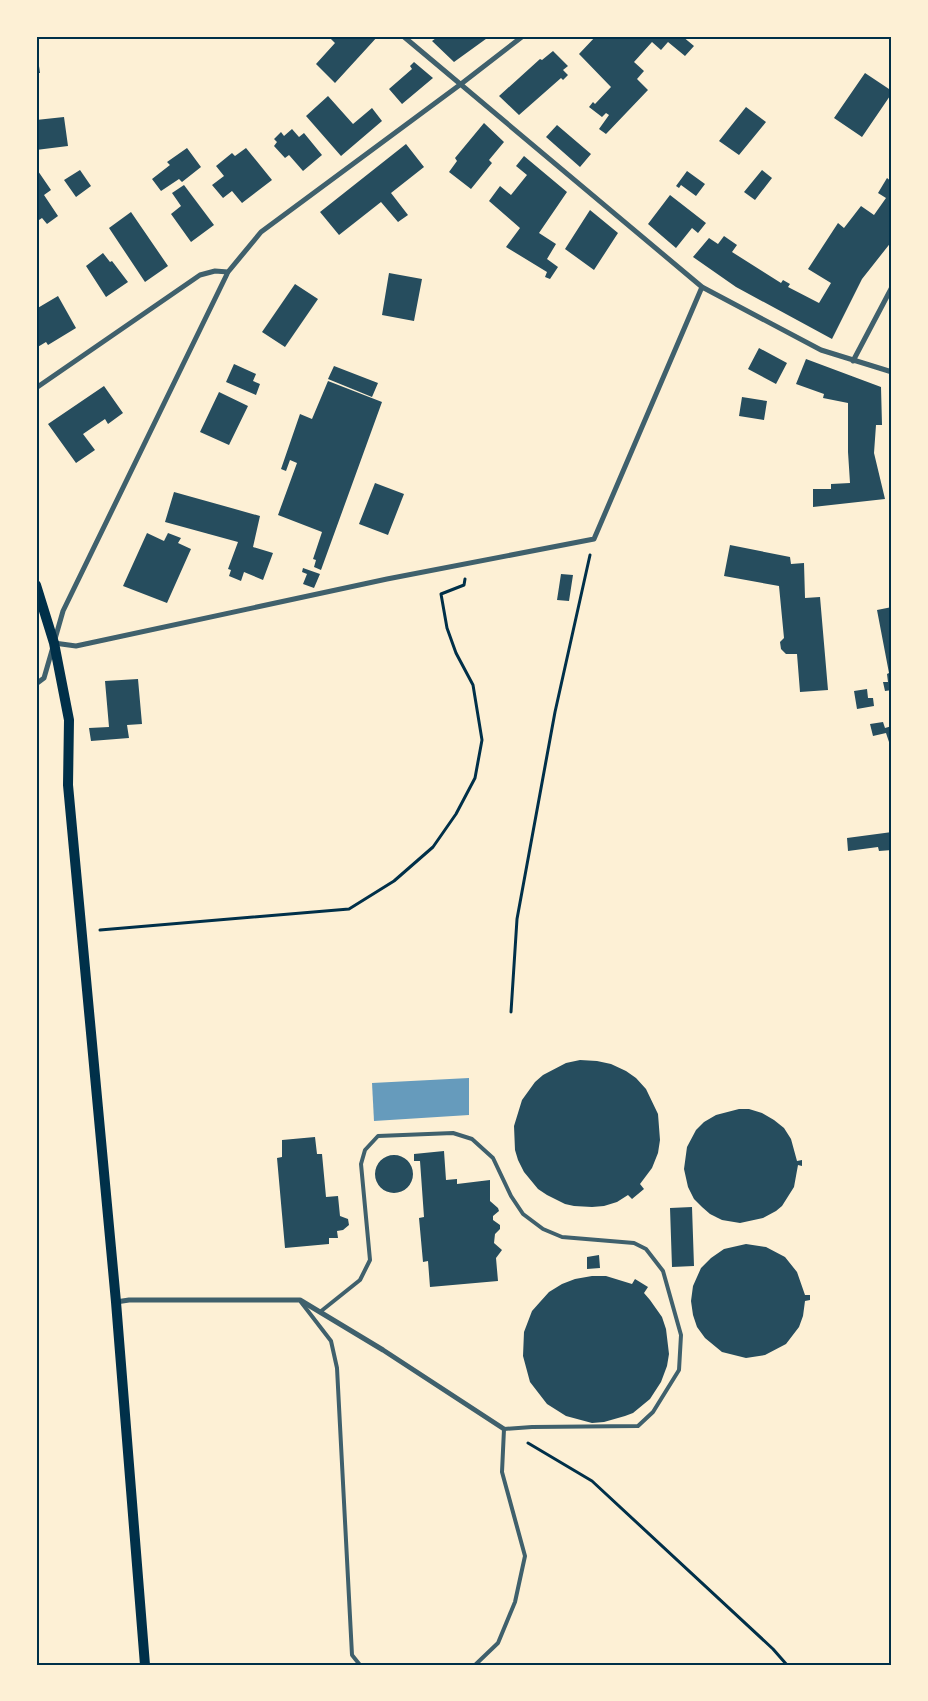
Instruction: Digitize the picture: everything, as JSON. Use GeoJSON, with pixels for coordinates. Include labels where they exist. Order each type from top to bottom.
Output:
{"type":"FeatureCollection","features":[{"type":"Feature","properties":{"kind":"main road"},"geometry":{"type":"LineString","coordinates":[[36,586],[54,643],[69,720],[68,785],[116,1302],[145,1665]]}},
{"type":"Feature","properties":{"kind":"street"},"geometry":{"type":"LineString","coordinates":[[403,36],[702,287],[821,350],[892,372]]}},
{"type":"Feature","properties":{"kind":"street"},"geometry":{"type":"LineString","coordinates":[[36,684],[44,678],[63,611],[228,272],[261,232],[523,36]]}},
{"type":"Feature","properties":{"kind":"street"},"geometry":{"type":"LineString","coordinates":[[36,388],[200,275],[215,271],[228,272]]}},
{"type":"Feature","properties":{"kind":"street"},"geometry":{"type":"LineString","coordinates":[[54,643],[76,646],[594,538],[702,287]]}},
{"type":"Feature","properties":{"kind":"street"},"geometry":{"type":"LineString","coordinates":[[853,361],[892,287]]}},
{"type":"Feature","properties":{"kind":"street"},"geometry":{"type":"LineString","coordinates":[[116,1302],[129,1300],[300,1300],[383,1350],[504,1429]]}},
{"type":"Feature","properties":{"kind":"lane"},"geometry":{"type":"LineString","coordinates":[[320,1312],[360,1280],[370,1260],[360,1164],[365,1150],[378,1136],[452,1133],[472,1139],[493,1158],[511,1196],[523,1214],[543,1229],[562,1237],[634,1243],[646,1249],[663,1271],[680,1335],[679,1370],[653,1412],[638,1426],[504,1429],[502,1472],[525,1556],[515,1602],[498,1643],[475,1665]]}},
{"type":"Feature","properties":{"kind":"lane"},"geometry":{"type":"LineString","coordinates":[[300,1300],[331,1341],[337,1368],[352,1655],[360,1665]]}},
{"type":"Feature","properties":{"kind":"path"},"geometry":{"type":"LineString","coordinates":[[510,1012],[518,918],[555,712],[594,538]]}},
{"type":"Feature","properties":{"kind":"path"},"geometry":{"type":"LineString","coordinates":[[82,932],[349,909],[394,881],[433,847],[456,814],[475,778],[482,740],[473,685],[456,653],[450,637],[441,594],[464,585],[466,564]]}},
{"type":"Feature","properties":{"kind":"path"},"geometry":{"type":"LineString","coordinates":[[504,1429],[592,1482],[774,1649],[787,1665]]}},
{"type":"Feature","properties":{"kind":"water"},"geometry":{"type":"Polygon","coordinates":[[[469,1078],[469,1115],[374,1121],[372,1083],[469,1078]]]}},
{"type":"Feature","properties":{"kind":"building"},"geometry":{"type":"Polygon","coordinates":[[[328,36],[378,36],[335,83],[316,64],[335,43],[328,36]]]}},
{"type":"Feature","properties":{"kind":"building"},"geometry":{"type":"Polygon","coordinates":[[[439,36],[490,36],[454,62],[432,41],[439,36]]]}},
{"type":"Feature","properties":{"kind":"building"},"geometry":{"type":"Polygon","coordinates":[[[596,36],[682,36],[694,46],[685,56],[668,42],[661,50],[652,42],[634,62],[644,71],[637,79],[648,90],[606,134],[599,129],[609,115],[606,113],[602,117],[589,107],[593,102],[595,104],[611,87],[579,54],[596,36]]]}},
{"type":"Feature","properties":{"kind":"building"},"geometry":{"type":"Polygon","coordinates":[[[553,51],[568,66],[563,70],[568,75],[563,80],[561,78],[519,115],[499,96],[540,59],[542,60],[553,51]]]}},
{"type":"Feature","properties":{"kind":"building"},"geometry":{"type":"Polygon","coordinates":[[[37,52],[40,73],[36,73],[37,52]]]}},
{"type":"Feature","properties":{"kind":"building"},"geometry":{"type":"Polygon","coordinates":[[[414,62],[433,78],[402,104],[389,89],[412,69],[410,66],[414,62]]]}},
{"type":"Feature","properties":{"kind":"building"},"geometry":{"type":"Polygon","coordinates":[[[865,73],[892,91],[892,93],[862,137],[834,118],[865,73]]]}},
{"type":"Feature","properties":{"kind":"building"},"geometry":{"type":"Polygon","coordinates":[[[328,96],[353,124],[372,108],[382,121],[341,156],[306,116],[328,96]]]}},
{"type":"Feature","properties":{"kind":"building"},"geometry":{"type":"Polygon","coordinates":[[[746,107],[766,122],[739,155],[719,141],[746,107]]]}},
{"type":"Feature","properties":{"kind":"building"},"geometry":{"type":"Polygon","coordinates":[[[64,117],[68,146],[36,150],[36,120],[64,117]]]}},
{"type":"Feature","properties":{"kind":"building"},"geometry":{"type":"Polygon","coordinates":[[[484,123],[504,142],[489,160],[492,163],[471,189],[449,172],[457,161],[455,158],[484,123]]]}},
{"type":"Feature","properties":{"kind":"building"},"geometry":{"type":"Polygon","coordinates":[[[557,125],[591,154],[580,167],[546,137],[557,125]]]}},
{"type":"Feature","properties":{"kind":"building"},"geometry":{"type":"Polygon","coordinates":[[[292,129],[299,137],[304,133],[322,155],[303,171],[289,155],[285,158],[274,146],[277,142],[274,139],[281,132],[284,136],[292,129]]]}},
{"type":"Feature","properties":{"kind":"building"},"geometry":{"type":"Polygon","coordinates":[[[406,144],[424,167],[391,193],[408,215],[398,222],[381,202],[339,235],[320,212],[406,144]]]}},
{"type":"Feature","properties":{"kind":"building"},"geometry":{"type":"Polygon","coordinates":[[[187,148],[201,167],[182,182],[179,179],[161,191],[152,179],[170,165],[167,162],[187,148]]]}},
{"type":"Feature","properties":{"kind":"building"},"geometry":{"type":"Polygon","coordinates":[[[246,148],[272,180],[242,203],[232,191],[223,198],[212,185],[224,176],[216,166],[232,153],[235,156],[246,148]]]}},
{"type":"Feature","properties":{"kind":"building"},"geometry":{"type":"Polygon","coordinates":[[[524,156],[567,192],[539,233],[556,244],[547,259],[558,267],[550,279],[545,277],[547,272],[506,247],[520,228],[489,201],[500,186],[511,195],[527,175],[516,166],[524,156]]]}},
{"type":"Feature","properties":{"kind":"building"},"geometry":{"type":"Polygon","coordinates":[[[80,170],[91,186],[76,197],[64,180],[80,170]]]}},
{"type":"Feature","properties":{"kind":"building"},"geometry":{"type":"Polygon","coordinates":[[[762,170],[772,178],[755,200],[744,192],[762,170]]]}},
{"type":"Feature","properties":{"kind":"building"},"geometry":{"type":"Polygon","coordinates":[[[38,171],[51,190],[44,195],[58,216],[47,224],[42,218],[36,222],[36,172],[38,171]]]}},
{"type":"Feature","properties":{"kind":"building"},"geometry":{"type":"Polygon","coordinates":[[[687,171],[705,184],[696,196],[681,185],[679,188],[676,186],[687,171]]]}},
{"type":"Feature","properties":{"kind":"building"},"geometry":{"type":"Polygon","coordinates":[[[887,178],[892,182],[892,241],[862,279],[832,339],[736,287],[693,257],[709,238],[718,244],[724,236],[737,245],[732,252],[781,283],[783,280],[790,284],[788,287],[819,303],[831,283],[808,269],[838,223],[844,228],[861,206],[874,215],[886,198],[878,193],[887,178]]]}},
{"type":"Feature","properties":{"kind":"building"},"geometry":{"type":"Polygon","coordinates":[[[184,185],[214,225],[191,242],[171,214],[181,206],[172,193],[184,185]]]}},
{"type":"Feature","properties":{"kind":"building"},"geometry":{"type":"Polygon","coordinates":[[[670,195],[706,223],[698,233],[692,228],[676,248],[648,224],[670,195]]]}},
{"type":"Feature","properties":{"kind":"building"},"geometry":{"type":"Polygon","coordinates":[[[590,210],[618,233],[594,270],[565,249],[590,210]]]}},
{"type":"Feature","properties":{"kind":"building"},"geometry":{"type":"Polygon","coordinates":[[[131,212],[168,266],[145,282],[109,228],[131,212]]]}},
{"type":"Feature","properties":{"kind":"building"},"geometry":{"type":"Polygon","coordinates":[[[103,253],[110,262],[112,261],[128,282],[106,297],[86,266],[103,253]]]}},
{"type":"Feature","properties":{"kind":"building"},"geometry":{"type":"Polygon","coordinates":[[[389,273],[422,279],[414,321],[382,315],[389,273]]]}},
{"type":"Feature","properties":{"kind":"building"},"geometry":{"type":"Polygon","coordinates":[[[295,284],[318,299],[285,347],[262,332],[295,284]]]}},
{"type":"Feature","properties":{"kind":"building"},"geometry":{"type":"Polygon","coordinates":[[[58,296],[76,328],[48,345],[46,342],[36,348],[36,309],[58,296]]]}},
{"type":"Feature","properties":{"kind":"building"},"geometry":{"type":"Polygon","coordinates":[[[759,348],[787,363],[776,384],[748,369],[759,348]]]}},
{"type":"Feature","properties":{"kind":"building"},"geometry":{"type":"Polygon","coordinates":[[[806,359],[881,387],[882,425],[876,425],[874,453],[885,499],[813,507],[813,489],[831,489],[831,484],[850,483],[848,403],[823,398],[824,394],[796,384],[806,359]]]}},
{"type":"Feature","properties":{"kind":"building"},"geometry":{"type":"Polygon","coordinates":[[[234,364],[256,374],[253,381],[260,384],[256,395],[226,382],[234,364]]]}},
{"type":"Feature","properties":{"kind":"building"},"geometry":{"type":"Polygon","coordinates":[[[334,366],[378,383],[372,397],[328,379],[334,366]]]}},
{"type":"Feature","properties":{"kind":"building"},"geometry":{"type":"Polygon","coordinates":[[[328,381],[382,402],[321,570],[314,567],[316,560],[313,559],[322,532],[278,515],[297,463],[290,460],[286,471],[281,469],[300,414],[312,419],[328,381]]]}},
{"type":"Feature","properties":{"kind":"building"},"geometry":{"type":"Polygon","coordinates":[[[104,386],[123,413],[108,424],[105,419],[83,434],[95,450],[76,463],[48,424],[104,386]]]}},
{"type":"Feature","properties":{"kind":"building"},"geometry":{"type":"Polygon","coordinates":[[[219,392],[248,406],[229,445],[200,432],[219,392]]]}},
{"type":"Feature","properties":{"kind":"building"},"geometry":{"type":"Polygon","coordinates":[[[742,397],[767,401],[764,420],[739,416],[742,397]]]}},
{"type":"Feature","properties":{"kind":"building"},"geometry":{"type":"Polygon","coordinates":[[[375,483],[404,494],[388,535],[359,524],[375,483]]]}},
{"type":"Feature","properties":{"kind":"building"},"geometry":{"type":"Polygon","coordinates":[[[174,492],[260,516],[253,547],[273,553],[263,580],[244,572],[241,581],[229,576],[231,570],[228,569],[238,542],[165,522],[174,492]]]}},
{"type":"Feature","properties":{"kind":"building"},"geometry":{"type":"Polygon","coordinates":[[[147,533],[164,541],[168,533],[181,538],[178,543],[191,549],[167,603],[123,586],[147,533]]]}},
{"type":"Feature","properties":{"kind":"building"},"geometry":{"type":"Polygon","coordinates":[[[730,545],[790,557],[791,564],[804,563],[805,598],[820,597],[828,690],[800,692],[797,654],[786,654],[781,649],[780,642],[784,638],[779,586],[724,576],[730,545]]]}},
{"type":"Feature","properties":{"kind":"building"},"geometry":{"type":"Polygon","coordinates":[[[303,568],[320,574],[314,588],[303,584],[307,574],[302,572],[303,568]]]}},
{"type":"Feature","properties":{"kind":"building"},"geometry":{"type":"Polygon","coordinates":[[[561,574],[573,575],[569,601],[557,600],[561,574]]]}},
{"type":"Feature","properties":{"kind":"building"},"geometry":{"type":"Polygon","coordinates":[[[892,607],[892,690],[885,691],[883,682],[888,682],[887,674],[889,673],[877,610],[892,607]]]}},
{"type":"Feature","properties":{"kind":"building"},"geometry":{"type":"Polygon","coordinates":[[[138,679],[142,724],[127,725],[129,738],[91,741],[89,728],[109,727],[105,681],[138,679]]]}},
{"type":"Feature","properties":{"kind":"building"},"geometry":{"type":"Polygon","coordinates":[[[867,689],[868,698],[873,698],[874,706],[857,709],[854,691],[867,689]]]}},
{"type":"Feature","properties":{"kind":"building"},"geometry":{"type":"Polygon","coordinates":[[[883,722],[885,728],[892,726],[892,744],[890,745],[886,733],[873,736],[870,724],[883,722]]]}},
{"type":"Feature","properties":{"kind":"building"},"geometry":{"type":"Polygon","coordinates":[[[892,832],[892,850],[879,851],[878,847],[848,851],[847,838],[892,832]]]}},
{"type":"Feature","properties":{"kind":"building"},"geometry":{"type":"Polygon","coordinates":[[[580,1060],[611,1064],[626,1071],[646,1089],[658,1114],[660,1140],[658,1153],[652,1168],[640,1184],[644,1189],[632,1199],[628,1195],[617,1202],[592,1207],[565,1204],[538,1189],[524,1172],[518,1160],[515,1150],[514,1126],[522,1100],[535,1082],[543,1075],[566,1063],[580,1060]]]}},
{"type":"Feature","properties":{"kind":"building"},"geometry":{"type":"Polygon","coordinates":[[[739,1109],[749,1109],[762,1113],[784,1128],[791,1139],[797,1161],[802,1160],[802,1166],[798,1165],[794,1187],[782,1206],[763,1218],[740,1223],[722,1220],[710,1214],[702,1207],[694,1199],[688,1187],[684,1169],[687,1147],[696,1130],[704,1122],[716,1115],[739,1109]]]}},
{"type":"Feature","properties":{"kind":"building"},"geometry":{"type":"Polygon","coordinates":[[[315,1137],[317,1154],[322,1154],[326,1197],[338,1196],[340,1216],[348,1219],[349,1225],[343,1230],[337,1231],[338,1238],[329,1238],[329,1244],[285,1248],[277,1158],[282,1157],[282,1140],[315,1137]]]}},
{"type":"Feature","properties":{"kind":"building"},"geometry":{"type":"Polygon","coordinates":[[[444,1151],[446,1180],[457,1179],[457,1184],[490,1180],[490,1201],[499,1211],[493,1216],[493,1220],[500,1225],[500,1229],[495,1234],[494,1243],[502,1250],[496,1258],[498,1281],[430,1287],[428,1261],[423,1262],[419,1218],[424,1217],[420,1161],[414,1161],[414,1154],[444,1151]]]}},
{"type":"Feature","properties":{"kind":"building"},"geometry":{"type":"Polygon","coordinates":[[[394,1155],[407,1161],[413,1174],[407,1187],[394,1193],[381,1187],[375,1174],[381,1161],[394,1155]]]}},
{"type":"Feature","properties":{"kind":"building"},"geometry":{"type":"Polygon","coordinates":[[[692,1207],[694,1266],[672,1267],[670,1208],[692,1207]]]}},
{"type":"Feature","properties":{"kind":"building"},"geometry":{"type":"Polygon","coordinates":[[[746,1244],[766,1247],[785,1257],[797,1272],[805,1295],[810,1295],[810,1300],[805,1301],[799,1327],[786,1344],[765,1355],[746,1358],[722,1352],[705,1338],[697,1327],[691,1301],[693,1286],[701,1268],[724,1249],[746,1244]]]}},
{"type":"Feature","properties":{"kind":"building"},"geometry":{"type":"Polygon","coordinates":[[[599,1255],[600,1268],[587,1269],[587,1257],[599,1255]]]}},
{"type":"Feature","properties":{"kind":"building"},"geometry":{"type":"Polygon","coordinates":[[[592,1276],[606,1276],[632,1284],[635,1279],[648,1287],[644,1293],[662,1317],[666,1329],[669,1354],[661,1382],[650,1399],[633,1413],[604,1422],[592,1423],[566,1416],[547,1404],[530,1382],[523,1356],[524,1332],[532,1311],[549,1292],[562,1284],[592,1276]]]}}]}
